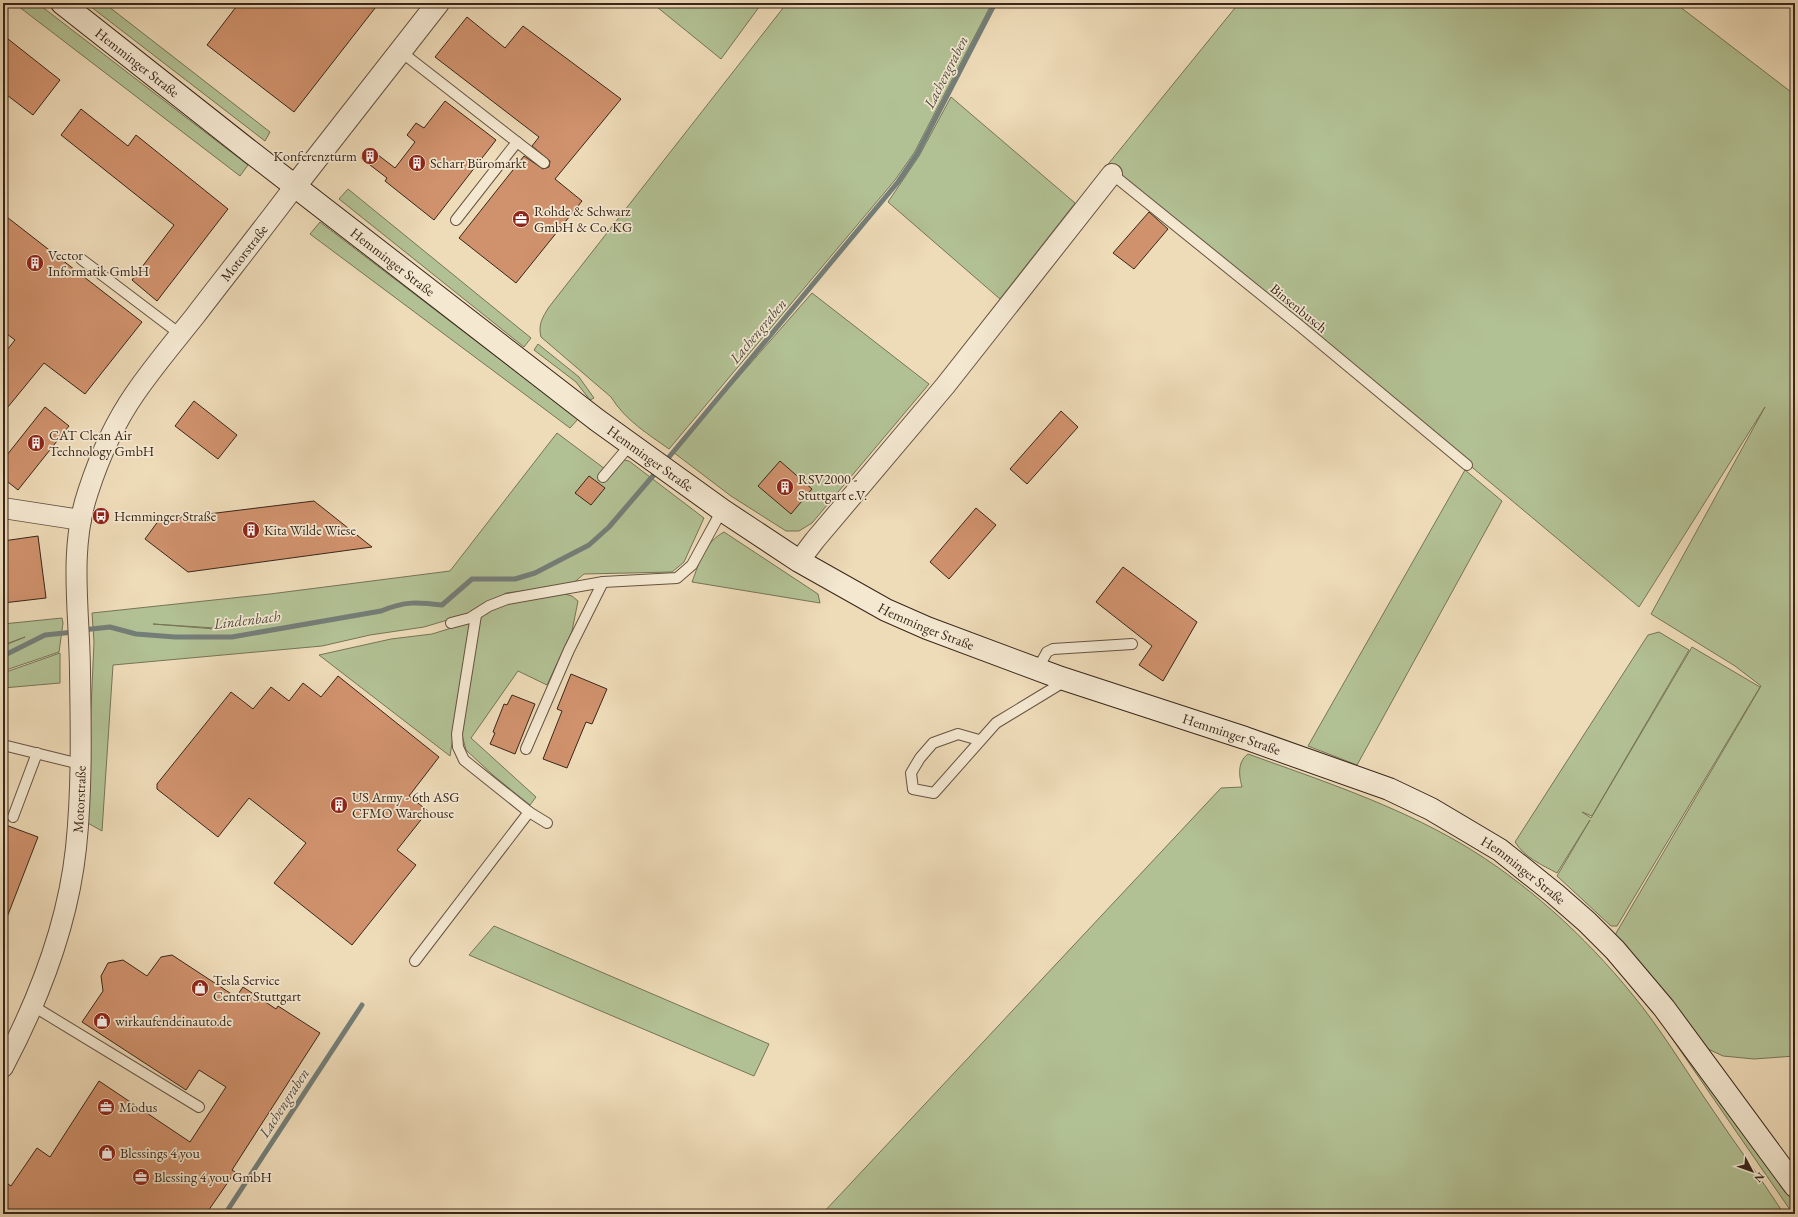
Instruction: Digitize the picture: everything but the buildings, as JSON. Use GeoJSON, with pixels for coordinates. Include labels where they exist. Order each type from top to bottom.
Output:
{"type":"FeatureCollection","features":[{"type":"Feature","properties":{"kind":"main road","name":"Hemminger Straße"},"geometry":{"type":"LineString","coordinates":[[62,3],[295,186],[637,449],[722,510],[799,562],[886,610],[1037,670],[1245,738],[1389,789],[1431,809],[1500,850],[1576,912],[1615,950],[1664,1008],[1795,1186]]}},
{"type":"Feature","properties":{"kind":"main road","name":"Motorstraße"},"geometry":{"type":"LineString","coordinates":[[295,186],[438,3]]}},
{"type":"Feature","properties":{"kind":"street"},"geometry":{"type":"LineString","coordinates":[[799,562],[820,534],[945,386],[1112,174]]}},
{"type":"Feature","properties":{"kind":"street","name":"Motorstraße"},"geometry":{"type":"LineString","coordinates":[[3,1067],[33,1006],[50,958],[65,906],[76,849],[80,798],[80,650],[77,557],[81,520],[90,486],[103,452],[135,393],[295,186]]}},
{"type":"Feature","properties":{"kind":"street"},"geometry":{"type":"LineString","coordinates":[[3,508],[81,520]]}},
{"type":"Feature","properties":{"kind":"lane"},"geometry":{"type":"LineString","coordinates":[[400,52],[544,163]]}},
{"type":"Feature","properties":{"kind":"lane"},"geometry":{"type":"LineString","coordinates":[[456,220],[517,142]]}},
{"type":"Feature","properties":{"kind":"lane","name":"Binsenbusch"},"geometry":{"type":"LineString","coordinates":[[1112,174],[1300,326],[1466,466]]}},
{"type":"Feature","properties":{"kind":"lane"},"geometry":{"type":"LineString","coordinates":[[82,258],[180,334]]}},
{"type":"Feature","properties":{"kind":"lane"},"geometry":{"type":"LineString","coordinates":[[603,477],[637,449]]}},
{"type":"Feature","properties":{"kind":"lane"},"geometry":{"type":"LineString","coordinates":[[452,623],[476,615],[489,606],[507,599],[602,582],[677,578],[692,565],[722,510]]}},
{"type":"Feature","properties":{"kind":"lane"},"geometry":{"type":"LineString","coordinates":[[526,749],[569,650],[602,582]]}},
{"type":"Feature","properties":{"kind":"lane"},"geometry":{"type":"LineString","coordinates":[[476,615],[457,734],[458,746],[464,760],[529,812],[547,824]]}},
{"type":"Feature","properties":{"kind":"lane"},"geometry":{"type":"LineString","coordinates":[[1037,670],[1047,652],[1053,650],[1132,644]]}},
{"type":"Feature","properties":{"kind":"lane"},"geometry":{"type":"LineString","coordinates":[[979,740],[958,734],[933,743],[920,758],[911,773],[913,788],[934,793],[954,772],[979,740],[996,723],[1057,686],[1061,678]]}},
{"type":"Feature","properties":{"kind":"lane"},"geometry":{"type":"LineString","coordinates":[[3,745],[80,764]]}},
{"type":"Feature","properties":{"kind":"lane"},"geometry":{"type":"LineString","coordinates":[[13,817],[37,753]]}},
{"type":"Feature","properties":{"kind":"lane"},"geometry":{"type":"LineString","coordinates":[[415,960],[529,812]]}},
{"type":"Feature","properties":{"kind":"lane"},"geometry":{"type":"LineString","coordinates":[[33,1006],[199,1107]]}},
{"type":"Feature","properties":{"kind":"green space"},"geometry":{"type":"Polygon","coordinates":[[[14,3],[37,3],[248,165],[240,176],[14,3]]]}},
{"type":"Feature","properties":{"kind":"green space"},"geometry":{"type":"Polygon","coordinates":[[[86,3],[104,3],[270,132],[265,141],[86,3]]]}},
{"type":"Feature","properties":{"kind":"green space"},"geometry":{"type":"Polygon","coordinates":[[[652,3],[762,3],[721,59],[652,3]]]}},
{"type":"Feature","properties":{"kind":"green space"},"geometry":{"type":"Polygon","coordinates":[[[787,3],[992,3],[914,153],[895,180],[669,449],[630,420],[611,397],[541,337],[541,322],[549,307],[787,3]]]}},
{"type":"Feature","properties":{"kind":"green space"},"geometry":{"type":"Polygon","coordinates":[[[1239,3],[1675,3],[1795,95],[1795,1056],[1754,1059],[1723,1056],[1706,1048],[1615,935],[1761,686],[1735,666],[1651,614],[1765,407],[1639,607],[1430,432],[1105,168],[1239,3]]]}},
{"type":"Feature","properties":{"kind":"green space"},"geometry":{"type":"Polygon","coordinates":[[[951,97],[1075,203],[1000,299],[888,202],[919,156],[951,97]]]}},
{"type":"Feature","properties":{"kind":"green space"},"geometry":{"type":"Polygon","coordinates":[[[348,189],[531,338],[524,347],[339,199],[348,189]]]}},
{"type":"Feature","properties":{"kind":"green space"},"geometry":{"type":"Polygon","coordinates":[[[320,222],[578,419],[570,428],[310,234],[320,222]]]}},
{"type":"Feature","properties":{"kind":"green space"},"geometry":{"type":"Polygon","coordinates":[[[812,293],[929,384],[812,523],[799,531],[786,531],[731,496],[673,452],[812,293]]]}},
{"type":"Feature","properties":{"kind":"green space"},"geometry":{"type":"Polygon","coordinates":[[[538,344],[579,377],[594,398],[590,400],[576,382],[534,350],[538,344]]]}},
{"type":"Feature","properties":{"kind":"green space"},"geometry":{"type":"Polygon","coordinates":[[[557,433],[609,472],[624,460],[629,461],[704,518],[684,562],[672,572],[584,574],[571,585],[506,593],[471,613],[424,627],[370,635],[322,646],[113,665],[102,831],[86,822],[94,642],[92,613],[270,594],[450,571],[557,433]],[[277,618],[215,628],[153,624],[215,629],[277,618]]]}},
{"type":"Feature","properties":{"kind":"green space"},"geometry":{"type":"Polygon","coordinates":[[[1465,470],[1502,501],[1357,765],[1308,746],[1465,470]]]}},
{"type":"Feature","properties":{"kind":"green space"},"geometry":{"type":"Polygon","coordinates":[[[724,532],[818,594],[820,603],[692,582],[700,560],[707,547],[717,536],[724,532]]]}},
{"type":"Feature","properties":{"kind":"green space"},"geometry":{"type":"Polygon","coordinates":[[[565,594],[572,596],[578,601],[572,631],[547,685],[518,671],[471,738],[536,797],[530,805],[494,776],[466,750],[462,735],[479,616],[508,603],[565,594]]]}},
{"type":"Feature","properties":{"kind":"green space"},"geometry":{"type":"Polygon","coordinates":[[[62,618],[63,623],[59,652],[3,671],[3,646],[25,637],[3,645],[3,624],[62,618]]]}},
{"type":"Feature","properties":{"kind":"green space"},"geometry":{"type":"Polygon","coordinates":[[[471,622],[450,756],[319,655],[391,639],[432,634],[471,622]]]}},
{"type":"Feature","properties":{"kind":"green space"},"geometry":{"type":"Polygon","coordinates":[[[1659,632],[1689,650],[1592,816],[1582,812],[1591,818],[1692,647],[1760,687],[1617,926],[1611,926],[1557,876],[1590,820],[1557,873],[1539,864],[1528,856],[1515,842],[1648,635],[1659,632]]]}},
{"type":"Feature","properties":{"kind":"green space"},"geometry":{"type":"Polygon","coordinates":[[[60,653],[60,683],[3,688],[3,673],[60,653]]]}},
{"type":"Feature","properties":{"kind":"green space"},"geometry":{"type":"Polygon","coordinates":[[[1248,754],[1302,773],[1409,816],[1460,843],[1508,874],[1531,892],[1594,951],[1614,972],[1643,1007],[1784,1214],[822,1214],[1221,788],[1242,787],[1240,765],[1244,757],[1248,754]]]}},
{"type":"Feature","properties":{"kind":"green space"},"geometry":{"type":"Polygon","coordinates":[[[494,926],[769,1044],[754,1076],[469,955],[494,926]]]}},
{"type":"Feature","properties":{"kind":"green space"},"geometry":{"type":"Polygon","coordinates":[[[1660,1017],[1795,1202],[1795,1214],[1793,1214],[1669,1034],[1660,1017]]]}},
{"type":"Feature","properties":{"kind":"waterway","name":"Lachengraben"},"geometry":{"type":"LineString","coordinates":[[664,463],[898,182],[917,154],[995,3]]}},
{"type":"Feature","properties":{"kind":"waterway","name":"Lindenbach"},"geometry":{"type":"LineString","coordinates":[[82,630],[110,627],[136,634],[175,637],[232,637],[381,611],[397,605],[412,603],[442,605],[472,579],[515,579],[535,573],[589,545],[609,527],[658,470]]}},
{"type":"Feature","properties":{"kind":"waterway","name":"Lindenbach"},"geometry":{"type":"LineString","coordinates":[[3,656],[45,635],[74,632]]}},
{"type":"Feature","properties":{"kind":"waterway","name":"Lachengraben"},"geometry":{"type":"LineString","coordinates":[[225,1214],[362,1005]]}},
{"type":"Feature","properties":{"kind":"place","name":"Konferenzturm"},"geometry":{"type":"Point","coordinates":[370,156]}},
{"type":"Feature","properties":{"kind":"place","name":"Scharr Büromarkt"},"geometry":{"type":"Point","coordinates":[417,163]}},
{"type":"Feature","properties":{"kind":"place","name":"Rohde & Schwarz GmbH & Co. KG"},"geometry":{"type":"Point","coordinates":[521,219]}},
{"type":"Feature","properties":{"kind":"place","name":"Vector Informatik GmbH"},"geometry":{"type":"Point","coordinates":[35,263]}},
{"type":"Feature","properties":{"kind":"place","name":"CAT Clean Air Technology GmbH"},"geometry":{"type":"Point","coordinates":[36,443]}},
{"type":"Feature","properties":{"kind":"place","name":"RSV2000 - Stuttgart e.V."},"geometry":{"type":"Point","coordinates":[785,487]}},
{"type":"Feature","properties":{"kind":"place","name":"Hemminger Straße"},"geometry":{"type":"Point","coordinates":[101,516]}},
{"type":"Feature","properties":{"kind":"place","name":"Kita Wilde Wiese"},"geometry":{"type":"Point","coordinates":[251,530]}},
{"type":"Feature","properties":{"kind":"place","name":"US Army - 6th ASG CFMO Warehouse"},"geometry":{"type":"Point","coordinates":[339,805]}},
{"type":"Feature","properties":{"kind":"place","name":"Tesla Service Center Stuttgart"},"geometry":{"type":"Point","coordinates":[200,988]}},
{"type":"Feature","properties":{"kind":"place","name":"wirkaufendeinauto.de"},"geometry":{"type":"Point","coordinates":[102,1021]}},
{"type":"Feature","properties":{"kind":"place","name":"Modus"},"geometry":{"type":"Point","coordinates":[106,1107]}},
{"type":"Feature","properties":{"kind":"place","name":"Blessings 4 you"},"geometry":{"type":"Point","coordinates":[107,1153]}},
{"type":"Feature","properties":{"kind":"place","name":"Blessing 4 you GmbH"},"geometry":{"type":"Point","coordinates":[141,1177]}}]}
